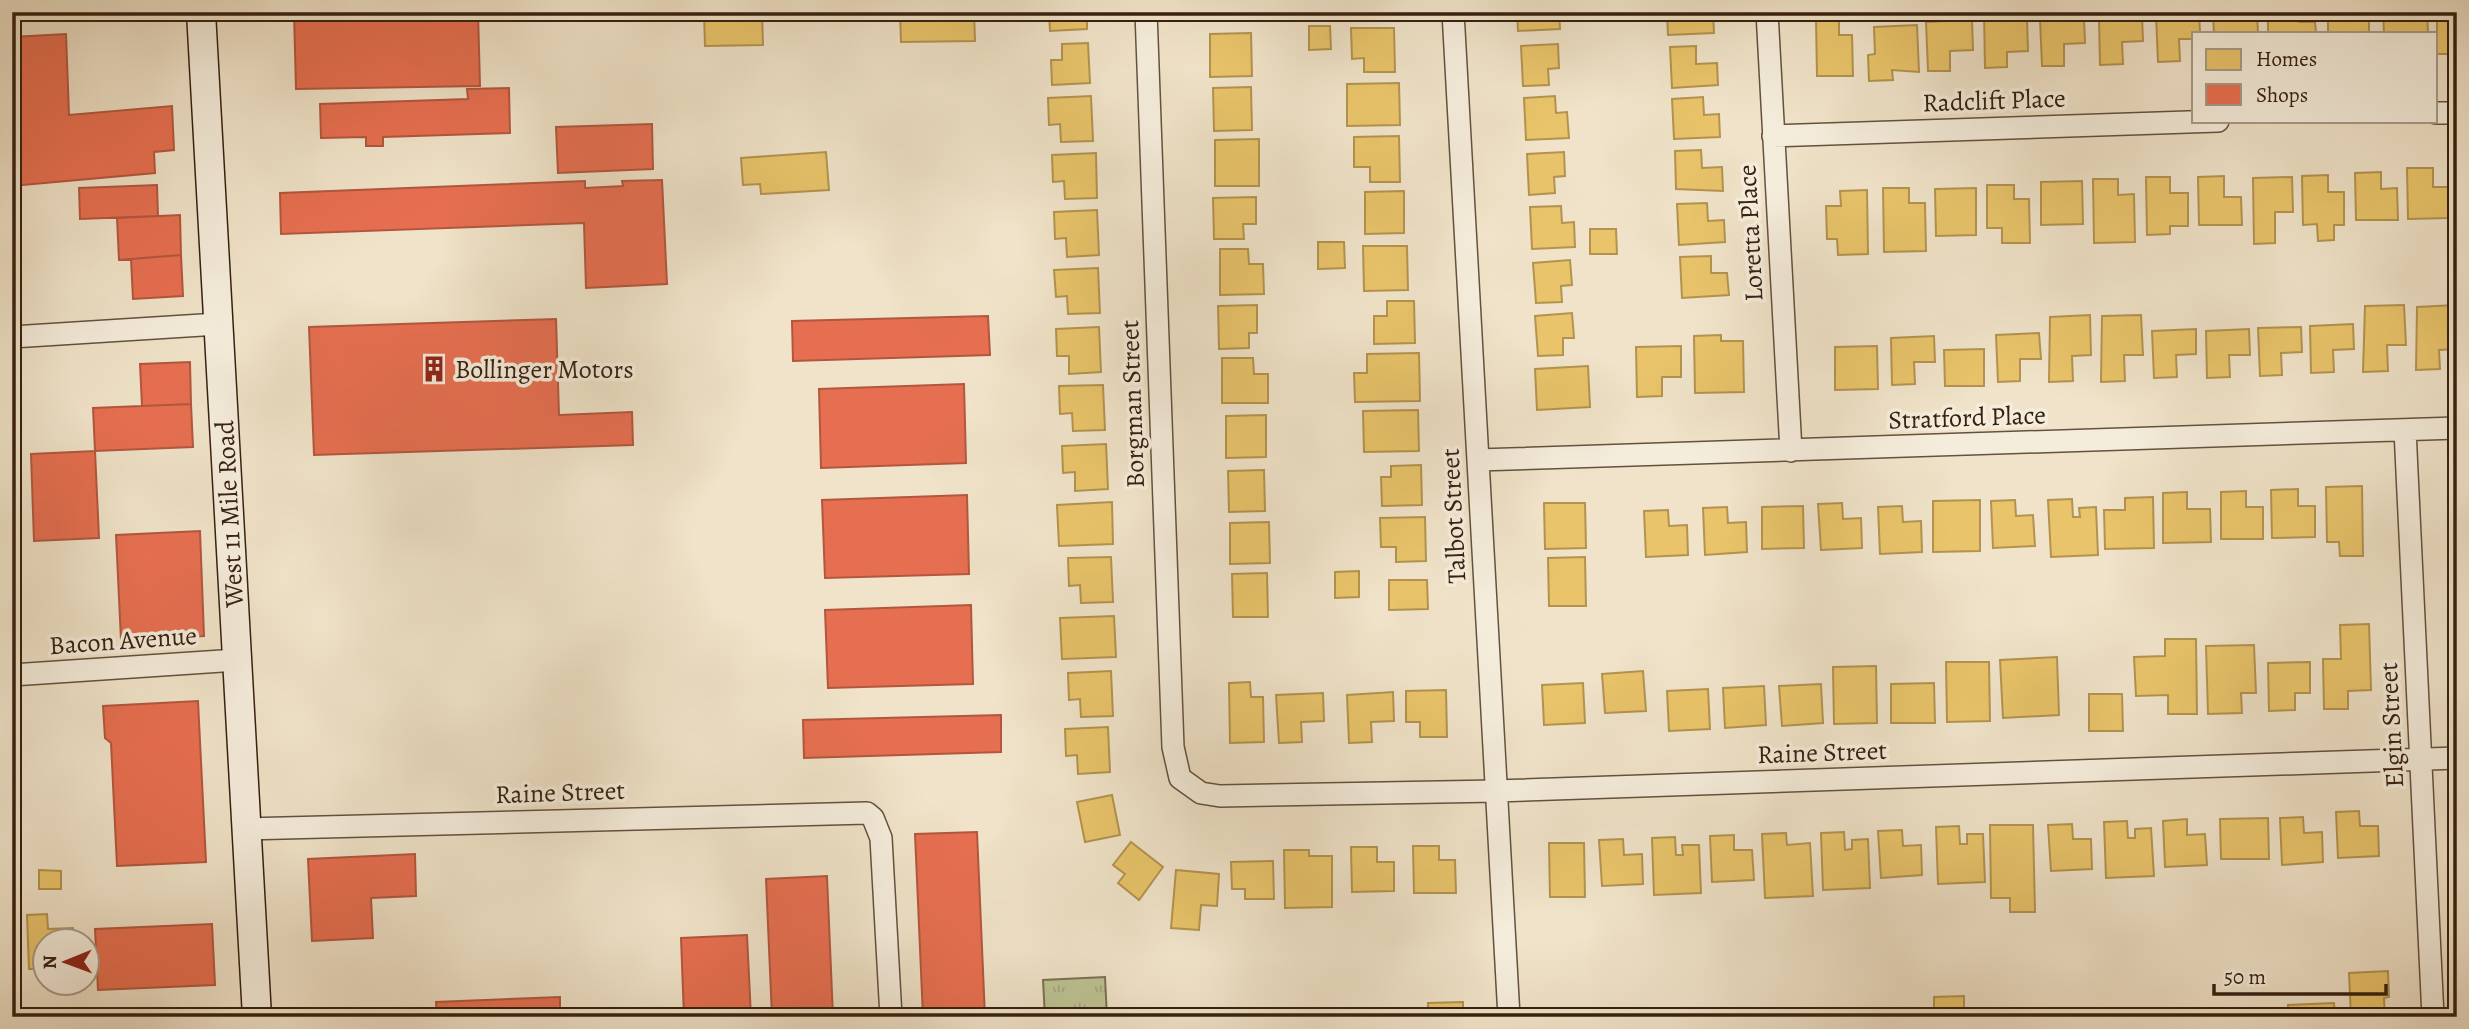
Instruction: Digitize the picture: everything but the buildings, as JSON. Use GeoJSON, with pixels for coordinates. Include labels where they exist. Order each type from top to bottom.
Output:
{"type":"FeatureCollection","features":[{"type":"Feature","properties":{"kind":"main road","name":"West 11 Mile Road"},"geometry":{"type":"LineString","coordinates":[[201,12],[257,1017]]}},
{"type":"Feature","properties":{"kind":"street","name":"Borgman Street"},"geometry":{"type":"LineString","coordinates":[[1146,12],[1173,747],[1180,778],[1191,786]]}},
{"type":"Feature","properties":{"kind":"street","name":"Talbot Street"},"geometry":{"type":"LineString","coordinates":[[1453,12],[1509,1017]]}},
{"type":"Feature","properties":{"kind":"street","name":"Loretta Place"},"geometry":{"type":"LineString","coordinates":[[1766,12],[1791,451]]}},
{"type":"Feature","properties":{"kind":"street"},"geometry":{"type":"LineString","coordinates":[[2438,113],[2457,113]]}},
{"type":"Feature","properties":{"kind":"street","name":"Radclift Place"},"geometry":{"type":"LineString","coordinates":[[1773,136],[2192,122]]}},
{"type":"Feature","properties":{"kind":"street"},"geometry":{"type":"LineString","coordinates":[[12,337],[218,324]]}},
{"type":"Feature","properties":{"kind":"street","name":"Stratford Place"},"geometry":{"type":"LineString","coordinates":[[1478,460],[2457,428]]}},
{"type":"Feature","properties":{"kind":"street","name":"Elgin Street"},"geometry":{"type":"LineString","coordinates":[[2405,430],[2433,1017]]}},
{"type":"Feature","properties":{"kind":"street","name":"Bacon Avenue"},"geometry":{"type":"LineString","coordinates":[[12,675],[237,660]]}},
{"type":"Feature","properties":{"kind":"street","name":"Raine Street"},"geometry":{"type":"LineString","coordinates":[[1191,786],[1201,793],[1220,796],[1496,791],[2457,758]]}},
{"type":"Feature","properties":{"kind":"street","name":"Raine Street"},"geometry":{"type":"LineString","coordinates":[[247,829],[859,811],[873,818],[881,838],[891,1017]]}},
{"type":"Feature","properties":{"kind":"green space"},"geometry":{"type":"Polygon","coordinates":[[[1105,977],[1107,1017],[1045,1017],[1043,980],[1105,977]]]}},
{"type":"Feature","properties":{"kind":"place","name":"Bollinger Motors"},"geometry":{"type":"Point","coordinates":[434,369]}}]}
